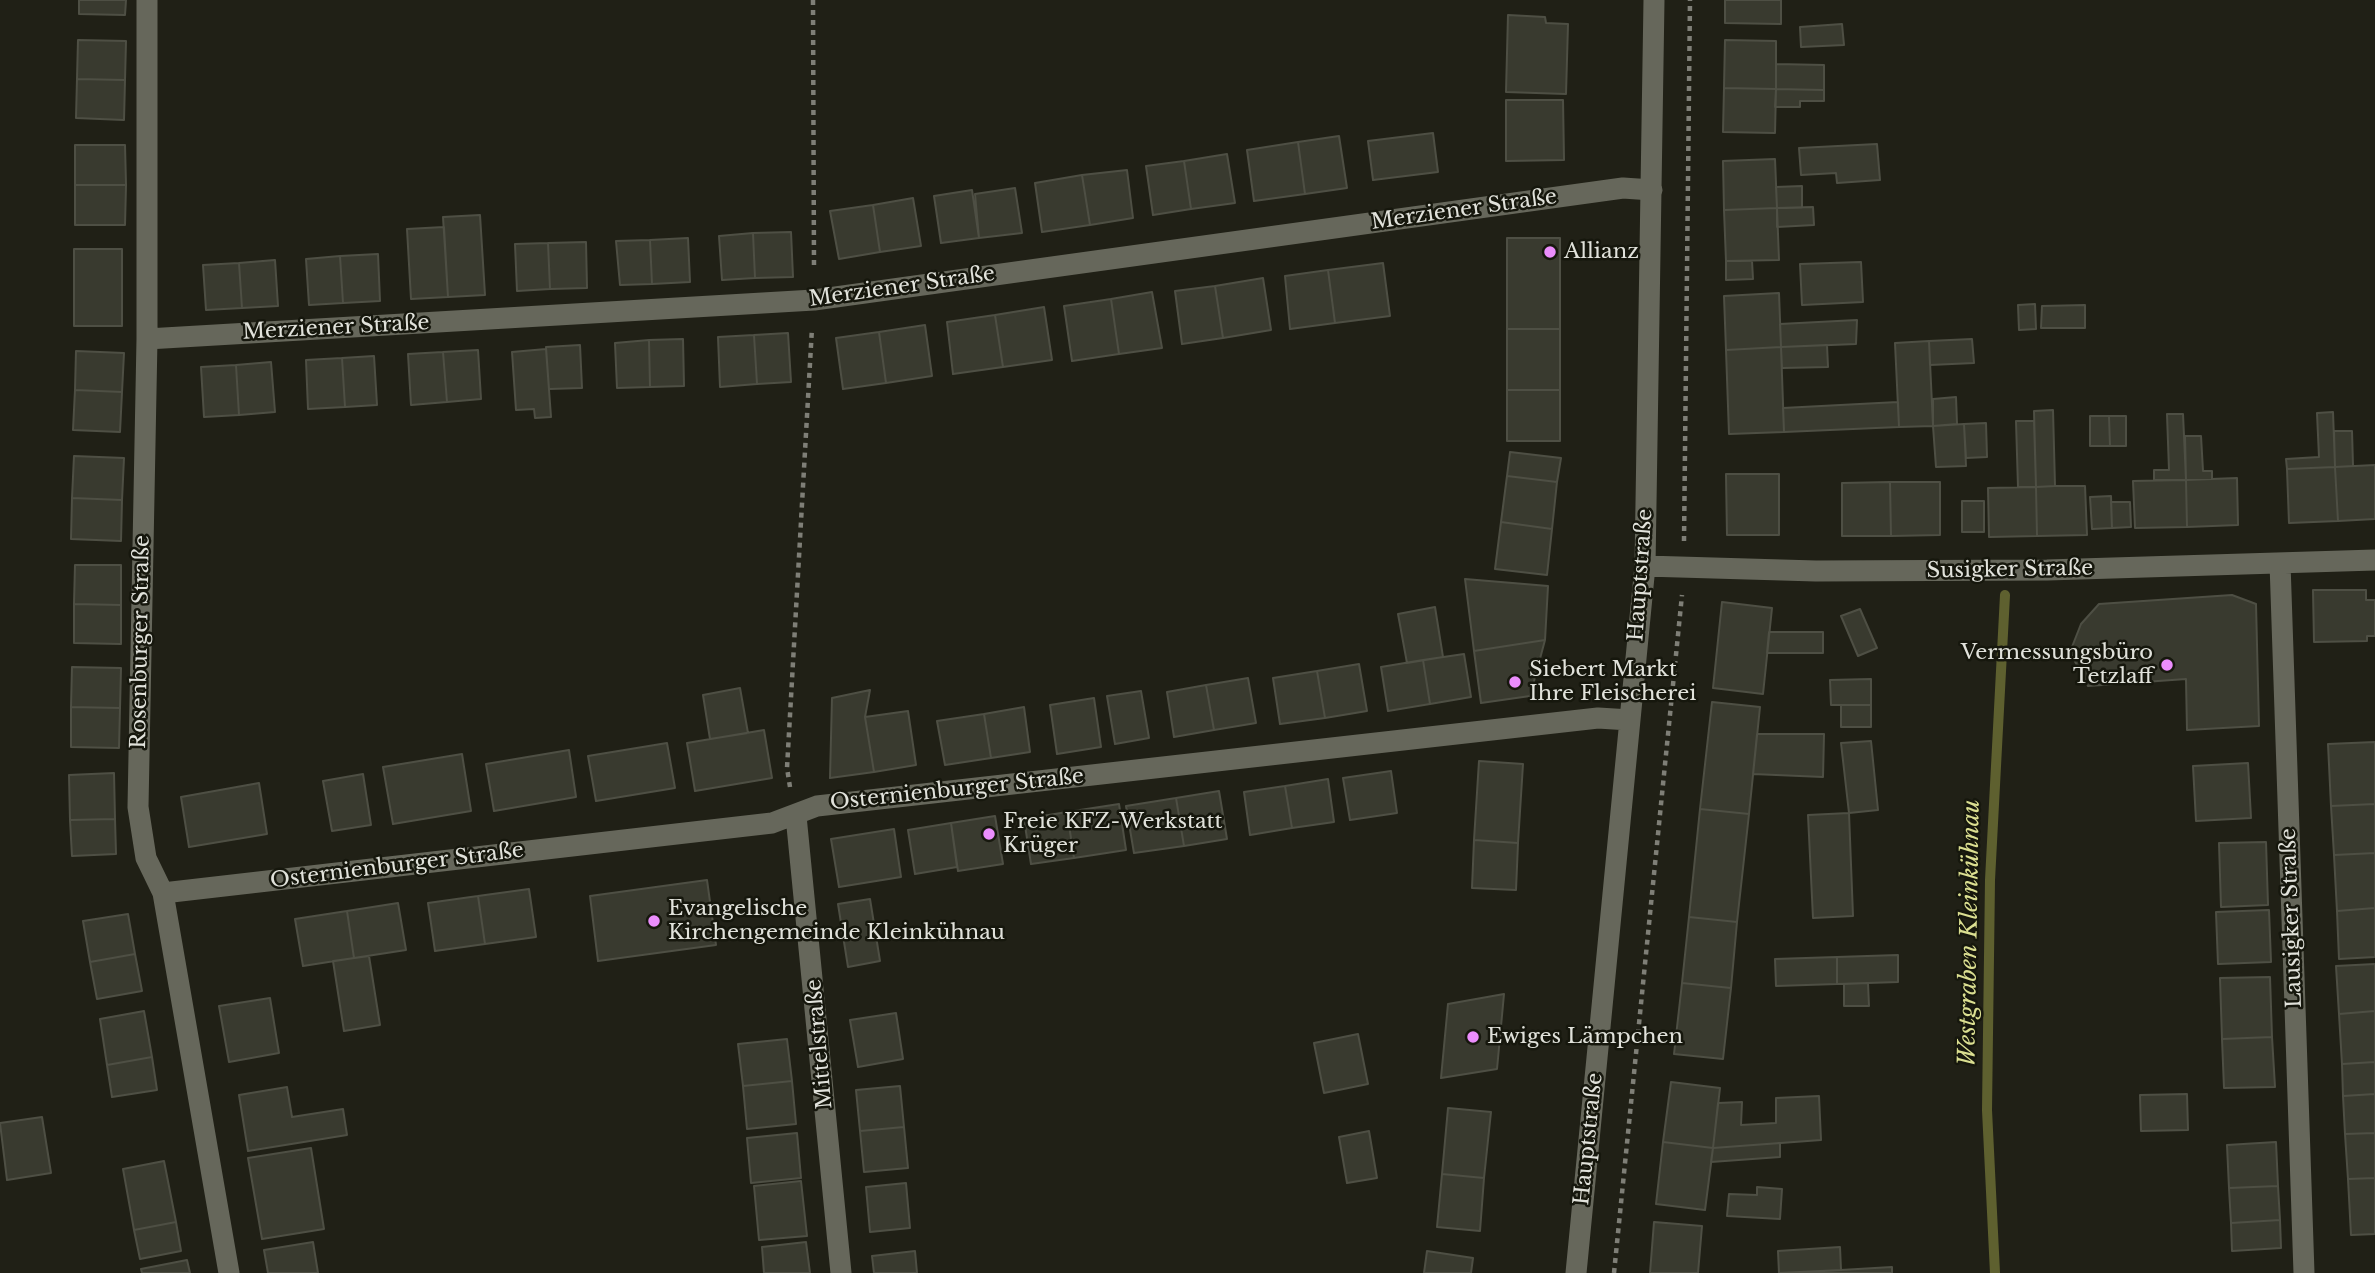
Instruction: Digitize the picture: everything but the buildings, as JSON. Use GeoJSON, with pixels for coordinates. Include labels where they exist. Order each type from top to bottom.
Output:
{"type":"FeatureCollection","features":[{"type":"Feature","properties":{"kind":"street","name":"Rosenburger Straße"},"geometry":{"type":"LineString","coordinates":[[147,0],[147,339],[138,807],[146,858],[163,893],[229,1273]]}},
{"type":"Feature","properties":{"kind":"street","name":"Hauptstraße"},"geometry":{"type":"LineString","coordinates":[[1576,1273],[1645,566],[1654,0]]}},
{"type":"Feature","properties":{"kind":"street","name":"Merziener Straße"},"geometry":{"type":"LineString","coordinates":[[147,339],[814,300],[1612,190],[1652,190]]}},
{"type":"Feature","properties":{"kind":"street","name":"Susigker Straße"},"geometry":{"type":"LineString","coordinates":[[1645,566],[1816,571],[2047,570],[2375,560]]}},
{"type":"Feature","properties":{"kind":"street","name":"Lausigker Straße"},"geometry":{"type":"LineString","coordinates":[[2280,564],[2304,1273]]}},
{"type":"Feature","properties":{"kind":"street","name":"Osternienburger Straße"},"geometry":{"type":"LineString","coordinates":[[163,893],[772,823],[817,806],[1584,720],[1630,720]]}},
{"type":"Feature","properties":{"kind":"street","name":"Mittelstraße"},"geometry":{"type":"LineString","coordinates":[[796,816],[841,1273]]}},
{"type":"Feature","properties":{"kind":"path"},"geometry":{"type":"LineString","coordinates":[[796,816],[787,768],[814,300],[813,0]]}},
{"type":"Feature","properties":{"kind":"waterway","name":"Westgraben Kleinkühnau"},"geometry":{"type":"LineString","coordinates":[[1995,1273],[1987,1110],[1990,880],[2005,595]]}},
{"type":"Feature","properties":{"kind":"place","name":"Allianz"},"geometry":{"type":"Point","coordinates":[1550,252]}},
{"type":"Feature","properties":{"kind":"place","name":"Vermessungsbüro Tetzlaff"},"geometry":{"type":"Point","coordinates":[2167,665]}},
{"type":"Feature","properties":{"kind":"place","name":"Siebert Markt Ihre Fleischerei"},"geometry":{"type":"Point","coordinates":[1515,682]}},
{"type":"Feature","properties":{"kind":"place","name":"Freie KFZ-Werkstatt Krüger"},"geometry":{"type":"Point","coordinates":[989,834]}},
{"type":"Feature","properties":{"kind":"place","name":"Evangelische Kirchengemeinde Kleinkühnau"},"geometry":{"type":"Point","coordinates":[654,921]}},
{"type":"Feature","properties":{"kind":"place","name":"Ewiges Lämpchen"},"geometry":{"type":"Point","coordinates":[1473,1037]}}]}
